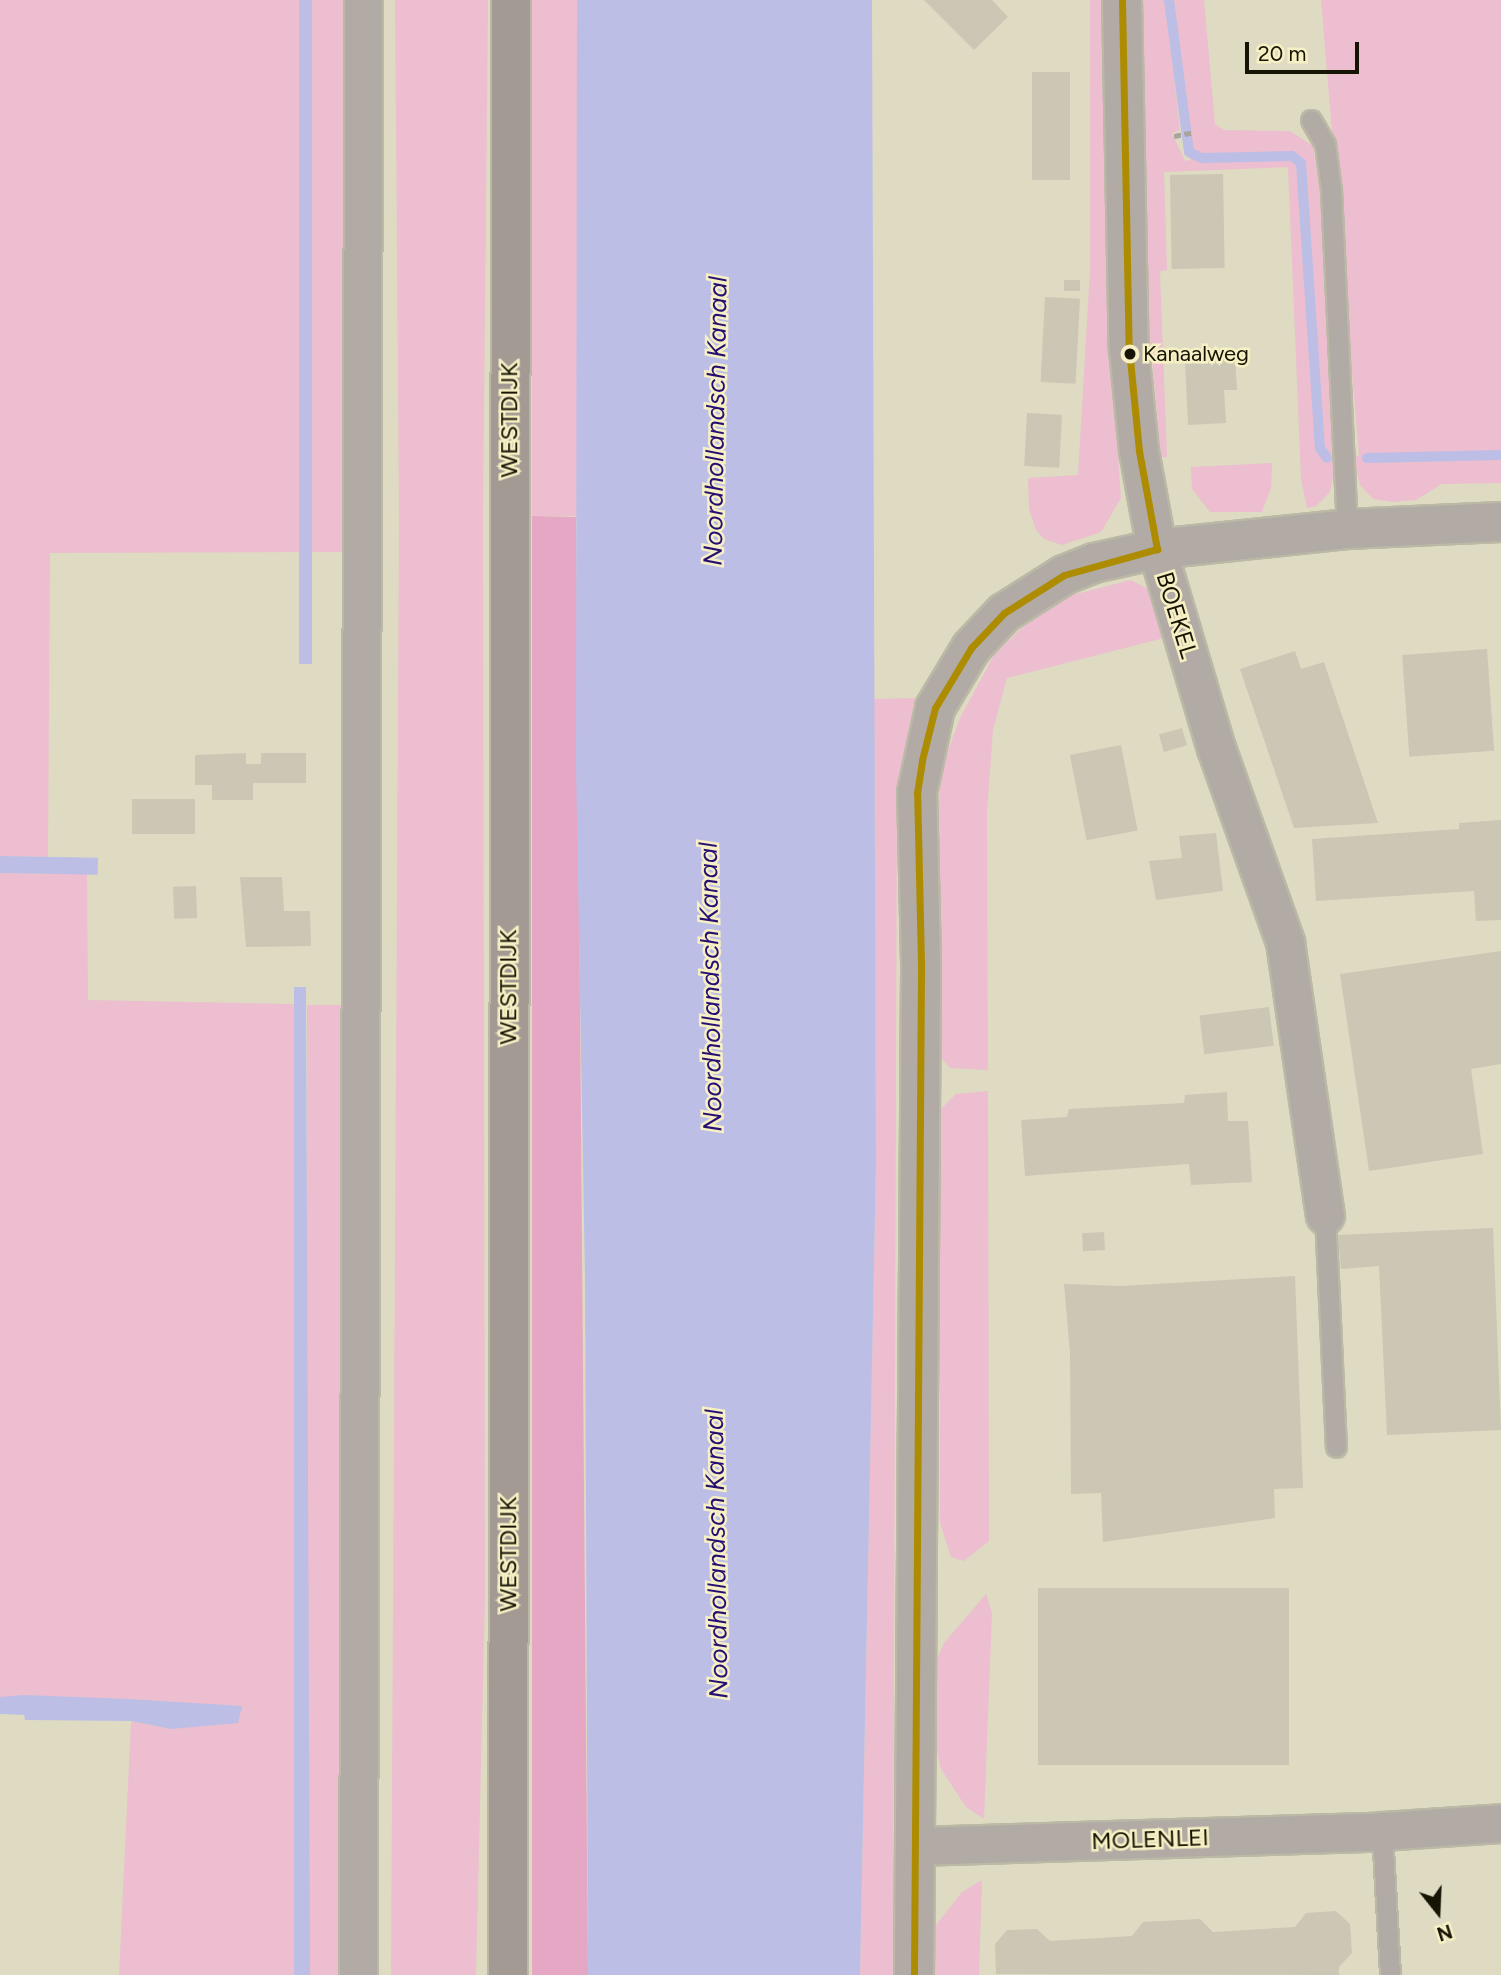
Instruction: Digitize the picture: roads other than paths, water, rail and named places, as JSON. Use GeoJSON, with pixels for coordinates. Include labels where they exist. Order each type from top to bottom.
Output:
{"type":"FeatureCollection","features":[{"type":"Feature","properties":{"kind":"main road","name":"WESTDIJK"},"geometry":{"type":"LineString","coordinates":[[508,1975],[511,0]]}},
{"type":"Feature","properties":{"kind":"street"},"geometry":{"type":"LineString","coordinates":[[358,1975],[363,0]]}},
{"type":"Feature","properties":{"kind":"street","name":"BOEKEL"},"geometry":{"type":"LineString","coordinates":[[1122,0],[1129,349],[1139,452],[1157,549],[1216,748],[1284,942],[1325,1215]]}},
{"type":"Feature","properties":{"kind":"street"},"geometry":{"type":"LineString","coordinates":[[914,1975],[917,1846],[921,963],[917,793],[935,708],[971,648],[1004,613],[1074,571],[1157,549],[1347,529],[1501,522]]}},
{"type":"Feature","properties":{"kind":"street","name":"MOLENLEI"},"geometry":{"type":"LineString","coordinates":[[917,1846],[1382,1831],[1501,1822]]}},
{"type":"Feature","properties":{"kind":"lane"},"geometry":{"type":"LineString","coordinates":[[1311,120],[1325,144],[1331,190],[1347,529]]}},
{"type":"Feature","properties":{"kind":"lane"},"geometry":{"type":"LineString","coordinates":[[1325,1215],[1336,1447]]}},
{"type":"Feature","properties":{"kind":"lane"},"geometry":{"type":"LineString","coordinates":[[1382,1831],[1390,1975]]}},
{"type":"Feature","properties":{"kind":"water"},"geometry":{"type":"Polygon","coordinates":[[[299,0],[312,0],[312,664],[299,664],[299,0]]]}},
{"type":"Feature","properties":{"kind":"water","name":"Noordhollandsch Kanaal"},"geometry":{"type":"Polygon","coordinates":[[[577,0],[872,0],[876,1163],[860,1975],[588,1975],[585,1278],[576,765],[577,0]]]}},
{"type":"Feature","properties":{"kind":"water"},"geometry":{"type":"Polygon","coordinates":[[[0,856],[98,858],[98,875],[0,873],[0,856]]]}},
{"type":"Feature","properties":{"kind":"water"},"geometry":{"type":"Polygon","coordinates":[[[294,987],[306,987],[310,1975],[294,1975],[294,987]]]}},
{"type":"Feature","properties":{"kind":"water"},"geometry":{"type":"Polygon","coordinates":[[[24,1695],[242,1706],[238,1723],[171,1729],[131,1721],[25,1720],[24,1715],[0,1714],[0,1697],[24,1695]]]}},
{"type":"Feature","properties":{"kind":"waterway"},"geometry":{"type":"LineString","coordinates":[[1169,0],[1189,152],[1202,158],[1292,156],[1301,163],[1320,448],[1327,458]]}},
{"type":"Feature","properties":{"kind":"waterway"},"geometry":{"type":"LineString","coordinates":[[1367,458],[1501,455]]}},
{"type":"Feature","properties":{"kind":"place","name":"Kanaalweg"},"geometry":{"type":"Point","coordinates":[1130,354]}}]}
